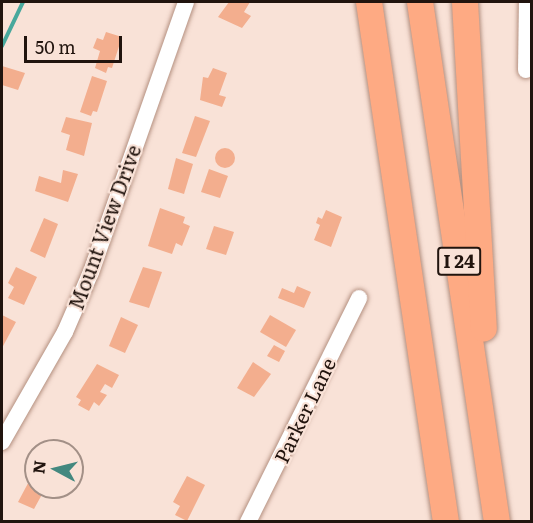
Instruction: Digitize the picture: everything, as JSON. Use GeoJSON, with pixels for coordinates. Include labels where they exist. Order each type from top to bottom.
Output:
{"type":"FeatureCollection","features":[{"type":"Feature","properties":{"kind":"highway"},"geometry":{"type":"LineString","coordinates":[[353,2],[366,52],[381,86]]}},
{"type":"Feature","properties":{"kind":"highway","name":"I 24"},"geometry":{"type":"LineString","coordinates":[[369,2],[446,522]]}},
{"type":"Feature","properties":{"kind":"highway","name":"I 24"},"geometry":{"type":"LineString","coordinates":[[420,2],[497,522]]}},
{"type":"Feature","properties":{"kind":"highway"},"geometry":{"type":"LineString","coordinates":[[465,2],[493,493]]}},
{"type":"Feature","properties":{"kind":"street","name":"Mount View Drive"},"geometry":{"type":"LineString","coordinates":[[2,442],[65,332],[91,272],[186,2]]}},
{"type":"Feature","properties":{"kind":"street"},"geometry":{"type":"LineString","coordinates":[[526,70],[527,2]]}},
{"type":"Feature","properties":{"kind":"street","name":"Parker Lane"},"geometry":{"type":"LineString","coordinates":[[248,522],[359,298]]}},
{"type":"Feature","properties":{"kind":"building"},"geometry":{"type":"Polygon","coordinates":[[[229,2],[250,2],[244,12],[251,16],[242,28],[218,17],[229,2]]]}},
{"type":"Feature","properties":{"kind":"building"},"geometry":{"type":"Polygon","coordinates":[[[106,32],[122,37],[112,68],[108,67],[106,73],[95,68],[100,51],[93,48],[97,38],[103,40],[106,32]]]}},
{"type":"Feature","properties":{"kind":"building"},"geometry":{"type":"Polygon","coordinates":[[[2,66],[25,73],[18,90],[2,85],[2,66]]]}},
{"type":"Feature","properties":{"kind":"building"},"geometry":{"type":"Polygon","coordinates":[[[213,68],[227,73],[219,95],[226,97],[222,107],[200,100],[203,77],[208,78],[213,68]]]}},
{"type":"Feature","properties":{"kind":"building"},"geometry":{"type":"Polygon","coordinates":[[[92,76],[107,81],[97,112],[93,111],[91,116],[80,112],[92,76]]]}},
{"type":"Feature","properties":{"kind":"building"},"geometry":{"type":"Polygon","coordinates":[[[195,116],[210,121],[196,157],[182,153],[195,116]]]}},
{"type":"Feature","properties":{"kind":"building"},"geometry":{"type":"Polygon","coordinates":[[[66,117],[92,123],[84,156],[66,150],[70,135],[61,132],[66,117]]]}},
{"type":"Feature","properties":{"kind":"building"},"geometry":{"type":"Polygon","coordinates":[[[225,148],[232,151],[235,158],[232,165],[225,168],[218,165],[215,158],[218,151],[225,148]]]}},
{"type":"Feature","properties":{"kind":"building"},"geometry":{"type":"Polygon","coordinates":[[[176,158],[193,164],[184,194],[168,189],[176,158]]]}},
{"type":"Feature","properties":{"kind":"building"},"geometry":{"type":"Polygon","coordinates":[[[209,169],[228,176],[220,198],[201,192],[209,169]]]}},
{"type":"Feature","properties":{"kind":"building"},"geometry":{"type":"Polygon","coordinates":[[[63,170],[78,174],[68,202],[35,191],[39,176],[61,183],[63,170]]]}},
{"type":"Feature","properties":{"kind":"building"},"geometry":{"type":"Polygon","coordinates":[[[160,208],[185,217],[183,223],[190,226],[182,246],[176,243],[172,254],[148,246],[160,208]]]}},
{"type":"Feature","properties":{"kind":"building"},"geometry":{"type":"Polygon","coordinates":[[[326,210],[342,217],[331,247],[314,240],[320,225],[316,223],[318,217],[322,219],[326,210]]]}},
{"type":"Feature","properties":{"kind":"building"},"geometry":{"type":"Polygon","coordinates":[[[44,218],[58,224],[45,258],[30,251],[44,218]]]}},
{"type":"Feature","properties":{"kind":"building"},"geometry":{"type":"Polygon","coordinates":[[[214,226],[234,232],[226,255],[206,249],[214,226]]]}},
{"type":"Feature","properties":{"kind":"building"},"geometry":{"type":"Polygon","coordinates":[[[16,267],[37,277],[24,305],[8,298],[14,287],[8,283],[16,267]]]}},
{"type":"Feature","properties":{"kind":"building"},"geometry":{"type":"Polygon","coordinates":[[[143,267],[162,272],[149,308],[129,302],[143,267]]]}},
{"type":"Feature","properties":{"kind":"building"},"geometry":{"type":"Polygon","coordinates":[[[297,286],[311,292],[304,308],[278,298],[282,288],[294,293],[297,286]]]}},
{"type":"Feature","properties":{"kind":"building"},"geometry":{"type":"Polygon","coordinates":[[[2,315],[16,322],[2,348],[2,315]]]}},
{"type":"Feature","properties":{"kind":"building"},"geometry":{"type":"Polygon","coordinates":[[[270,315],[296,330],[286,347],[260,332],[270,315]]]}},
{"type":"Feature","properties":{"kind":"building"},"geometry":{"type":"Polygon","coordinates":[[[121,317],[138,325],[125,353],[109,346],[121,317]]]}},
{"type":"Feature","properties":{"kind":"building"},"geometry":{"type":"Polygon","coordinates":[[[274,345],[285,351],[279,362],[267,356],[274,345]]]}},
{"type":"Feature","properties":{"kind":"building"},"geometry":{"type":"Polygon","coordinates":[[[253,362],[271,374],[254,397],[237,388],[253,362]]]}},
{"type":"Feature","properties":{"kind":"building"},"geometry":{"type":"Polygon","coordinates":[[[97,364],[119,375],[112,388],[105,384],[100,392],[107,395],[99,406],[94,402],[89,411],[78,405],[81,400],[76,397],[97,364]]]}},
{"type":"Feature","properties":{"kind":"building"},"geometry":{"type":"Polygon","coordinates":[[[187,476],[205,485],[187,521],[175,515],[180,506],[173,502],[187,476]]]}},
{"type":"Feature","properties":{"kind":"building"},"geometry":{"type":"Polygon","coordinates":[[[24,491],[24,499],[39,499],[34,509],[18,502],[24,491]]]}},
{"type":"Feature","properties":{"kind":"waterway"},"geometry":{"type":"LineString","coordinates":[[2,46],[23,2]]}}]}
